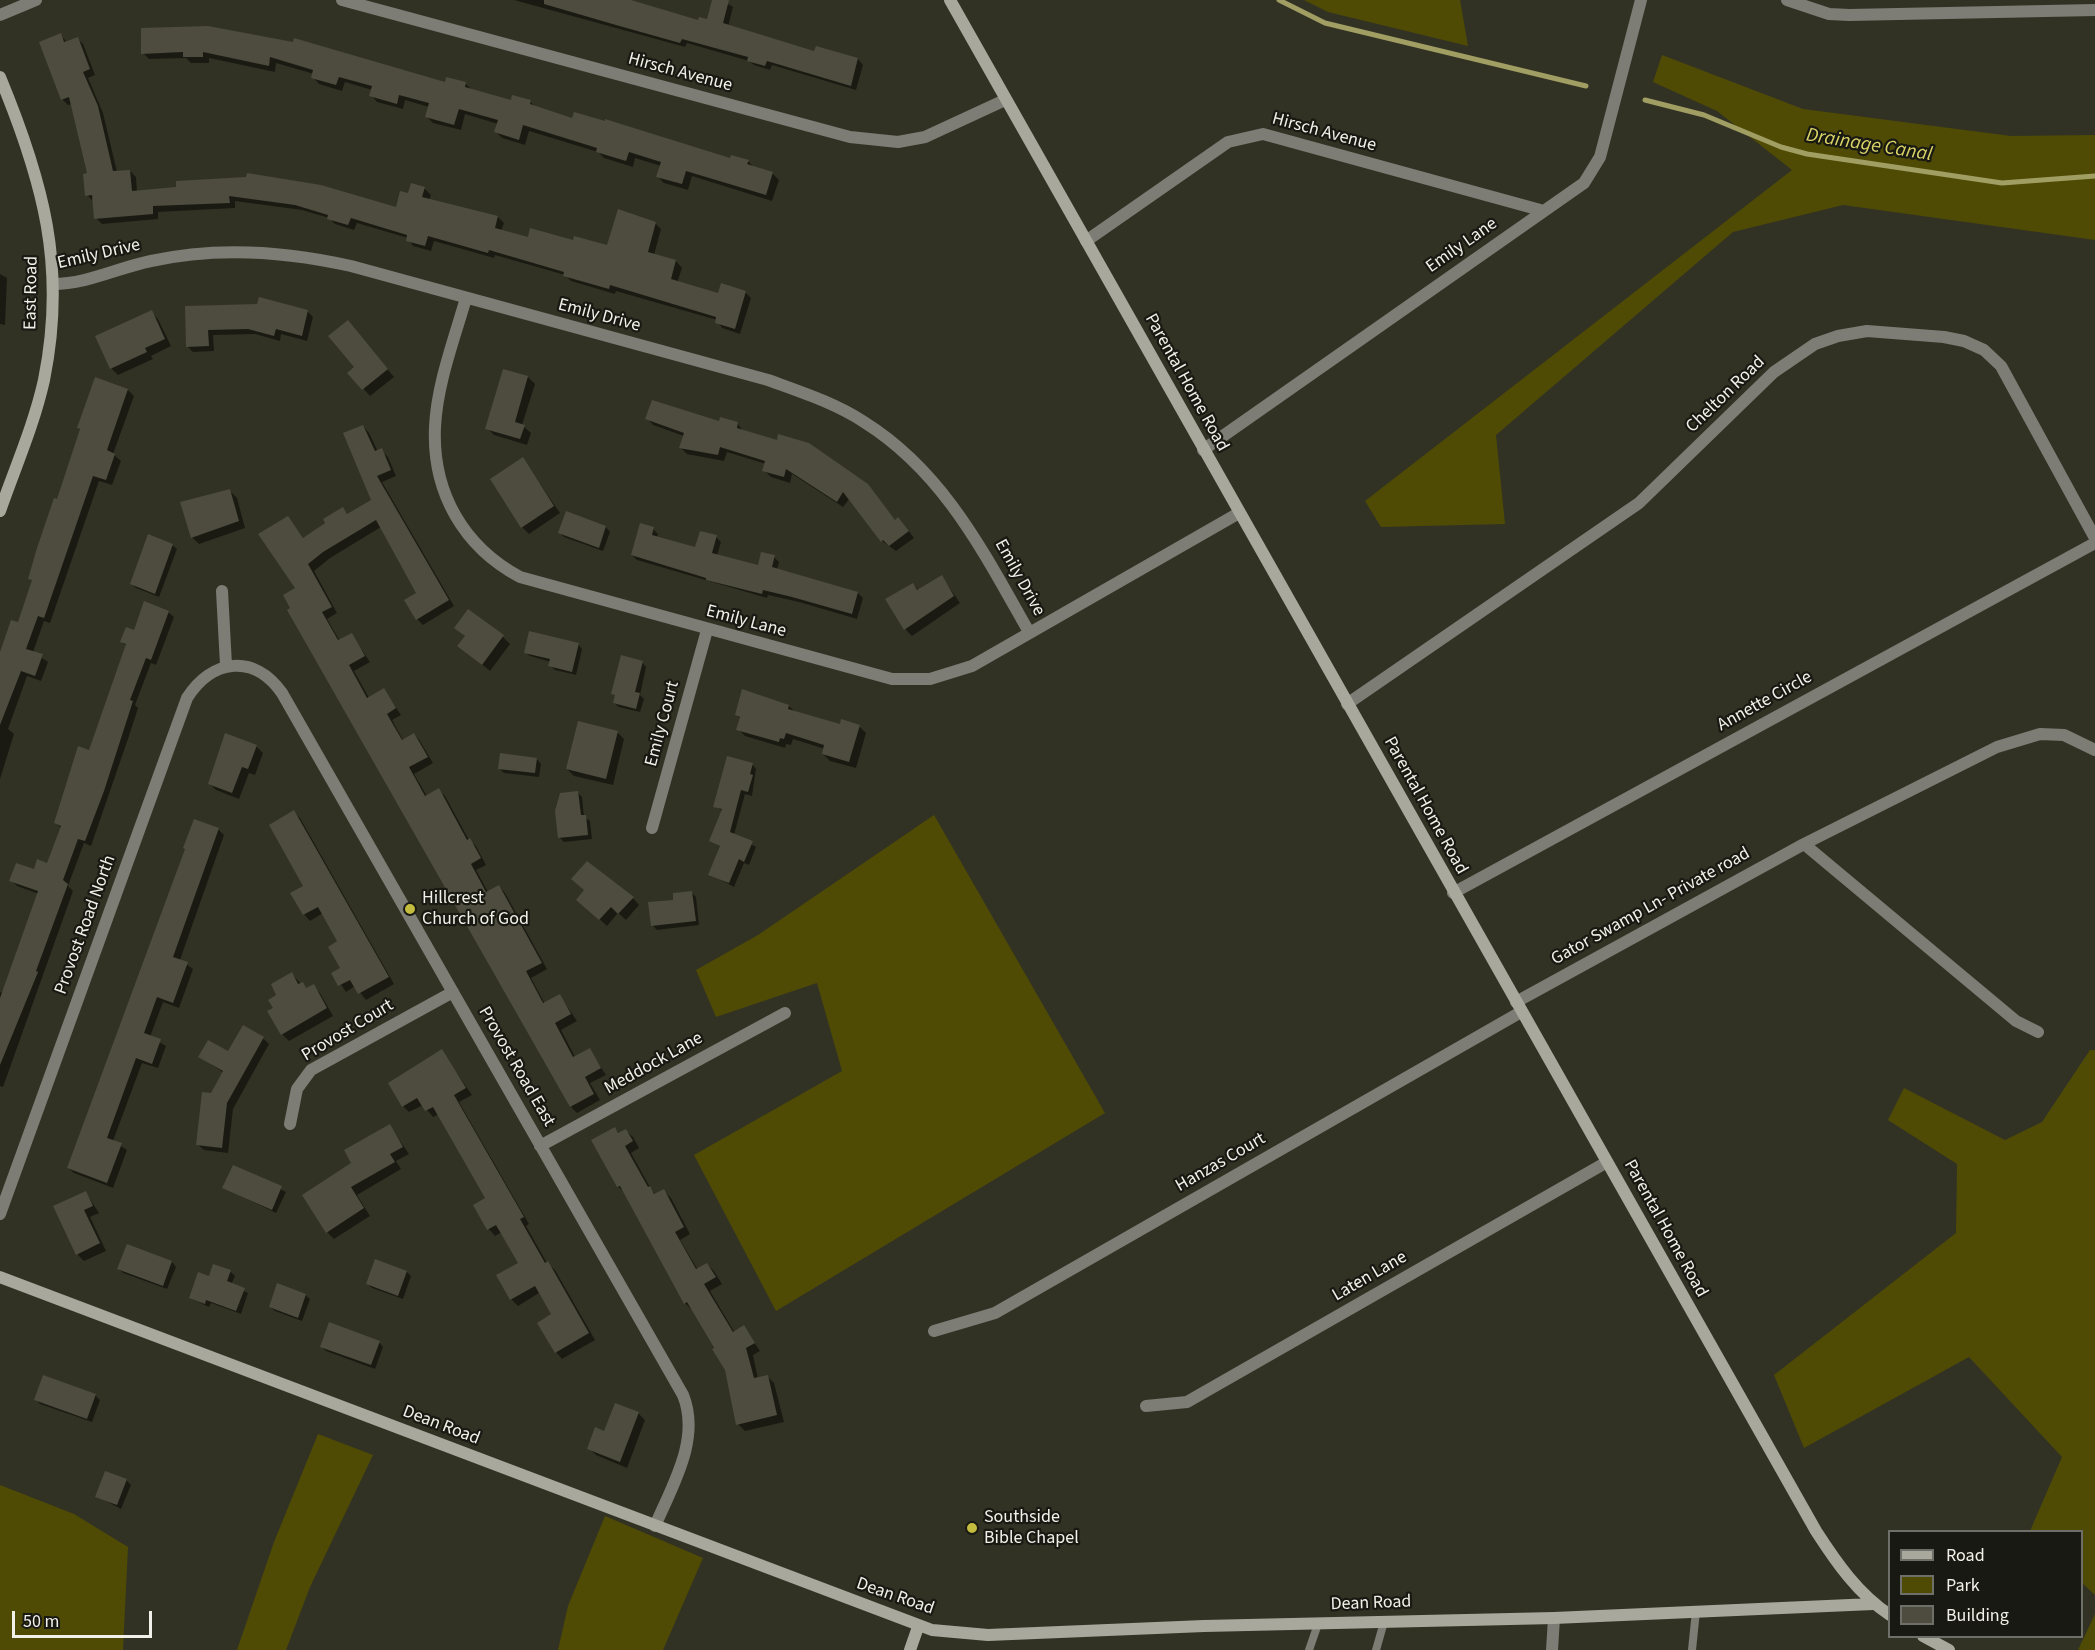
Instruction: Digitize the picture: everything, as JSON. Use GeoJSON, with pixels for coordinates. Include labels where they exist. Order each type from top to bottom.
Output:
{"type":"FeatureCollection","features":[{"type":"Feature","properties":{"kind":"street"},"geometry":{"type":"LineString","coordinates":[[0,15],[36,0]]}},
{"type":"Feature","properties":{"kind":"street","name":"Hirsch Avenue"},"geometry":{"type":"LineString","coordinates":[[342,0],[850,138],[898,142],[925,137],[1005,100]]}},
{"type":"Feature","properties":{"kind":"street","name":"Parental Home Road"},"geometry":{"type":"LineString","coordinates":[[950,0],[1453,893],[1816,1531],[1843,1570],[1873,1604],[1888,1614]]}},
{"type":"Feature","properties":{"kind":"street","name":"Emily Lane"},"geometry":{"type":"LineString","coordinates":[[1203,450],[1584,183],[1594,172],[1600,157],[1641,0]]}},
{"type":"Feature","properties":{"kind":"street"},"geometry":{"type":"LineString","coordinates":[[1787,0],[1829,14],[2095,10]]}},
{"type":"Feature","properties":{"kind":"street"},"geometry":{"type":"LineString","coordinates":[[1936,0],[1937,13]]}},
{"type":"Feature","properties":{"kind":"street","name":"East Road"},"geometry":{"type":"LineString","coordinates":[[0,77],[34,165],[45,205],[53,284],[44,380],[0,511]]}},
{"type":"Feature","properties":{"kind":"street","name":"Hirsch Avenue"},"geometry":{"type":"LineString","coordinates":[[1086,241],[1228,142],[1263,134],[1544,211]]}},
{"type":"Feature","properties":{"kind":"street","name":"Emily Drive"},"geometry":{"type":"LineString","coordinates":[[53,284],[69,284],[161,259],[196,253],[243,251],[321,259],[768,380],[813,397],[864,421],[918,464],[945,494],[970,529],[1029,632]]}},
{"type":"Feature","properties":{"kind":"street","name":"Emily Lane"},"geometry":{"type":"LineString","coordinates":[[466,298],[444,375],[435,427],[441,479],[448,502],[461,526],[496,564],[520,577],[707,630],[873,675],[909,680],[951,674],[972,666],[1239,513]]}},
{"type":"Feature","properties":{"kind":"street","name":"Chelton Road"},"geometry":{"type":"LineString","coordinates":[[1347,704],[1639,503],[1774,372],[1815,344],[1838,336],[1867,331],[1944,337],[1965,341],[1984,350],[2001,366],[2095,538]]}},
{"type":"Feature","properties":{"kind":"street","name":"Annette Circle"},"geometry":{"type":"LineString","coordinates":[[1453,893],[2095,543]]}},
{"type":"Feature","properties":{"kind":"street"},"geometry":{"type":"LineString","coordinates":[[222,591],[226,665]]}},
{"type":"Feature","properties":{"kind":"street","name":"Emily Court"},"geometry":{"type":"LineString","coordinates":[[652,828],[707,630]]}},
{"type":"Feature","properties":{"kind":"street","name":"Provost Road East"},"geometry":{"type":"LineString","coordinates":[[226,665],[259,671],[274,681],[282,693],[688,1408],[691,1425],[688,1441],[655,1526]]}},
{"type":"Feature","properties":{"kind":"street","name":"Provost Road North"},"geometry":{"type":"LineString","coordinates":[[0,1214],[187,698],[195,685],[209,672],[226,665]]}},
{"type":"Feature","properties":{"kind":"street","name":"Gator Swamp Ln- Private road"},"geometry":{"type":"LineString","coordinates":[[1518,1007],[1804,844],[2004,745],[2040,734],[2064,735],[2095,750]]}},
{"type":"Feature","properties":{"kind":"street"},"geometry":{"type":"LineString","coordinates":[[1804,844],[2016,1021],[2038,1032]]}},
{"type":"Feature","properties":{"kind":"street","name":"Provost Court"},"geometry":{"type":"LineString","coordinates":[[290,1124],[297,1089],[311,1070],[453,992]]}},
{"type":"Feature","properties":{"kind":"street","name":"Hanzas Court"},"geometry":{"type":"LineString","coordinates":[[934,1331],[995,1313],[1518,1007]]}},
{"type":"Feature","properties":{"kind":"street","name":"Meddock Lane"},"geometry":{"type":"LineString","coordinates":[[540,1146],[785,1013]]}},
{"type":"Feature","properties":{"kind":"street","name":"Laten Lane"},"geometry":{"type":"LineString","coordinates":[[1146,1406],[1187,1402],[1607,1162]]}},
{"type":"Feature","properties":{"kind":"street","name":"Dean Road"},"geometry":{"type":"LineString","coordinates":[[0,1277],[918,1627],[988,1635],[1554,1618],[1873,1604]]}},
{"type":"Feature","properties":{"kind":"street"},"geometry":{"type":"LineString","coordinates":[[1552,1650],[1554,1618]]}},
{"type":"Feature","properties":{"kind":"street"},"geometry":{"type":"LineString","coordinates":[[910,1650],[918,1627]]}},
{"type":"Feature","properties":{"kind":"street"},"geometry":{"type":"LineString","coordinates":[[1927,1638],[1949,1650]]}},
{"type":"Feature","properties":{"kind":"lane"},"geometry":{"type":"LineString","coordinates":[[1692,1650],[1696,1611]]}},
{"type":"Feature","properties":{"kind":"lane"},"geometry":{"type":"LineString","coordinates":[[1376,1650],[1384,1622]]}},
{"type":"Feature","properties":{"kind":"lane"},"geometry":{"type":"LineString","coordinates":[[1309,1650],[1318,1624]]}},
{"type":"Feature","properties":{"kind":"green space"},"geometry":{"type":"Polygon","coordinates":[[[1304,0],[1460,0],[1468,46],[1328,12],[1304,0]]]}},
{"type":"Feature","properties":{"kind":"green space"},"geometry":{"type":"Polygon","coordinates":[[[1662,55],[1803,109],[2011,136],[2095,135],[2095,240],[1843,205],[1733,232],[1496,435],[1505,524],[1381,527],[1365,501],[1792,170],[1717,111],[1653,82],[1662,55]]]}},
{"type":"Feature","properties":{"kind":"green space"},"geometry":{"type":"Polygon","coordinates":[[[934,815],[1105,1113],[776,1311],[694,1155],[842,1071],[817,983],[716,1017],[696,970],[758,935],[934,815]]]}},
{"type":"Feature","properties":{"kind":"green space"},"geometry":{"type":"Polygon","coordinates":[[[2090,1050],[2095,1050],[2095,1595],[2083,1584],[2083,1530],[2030,1530],[2062,1457],[1969,1357],[1804,1448],[1774,1375],[1956,1233],[1957,1164],[1888,1120],[1904,1088],[2005,1140],[2042,1122],[2090,1050]]]}},
{"type":"Feature","properties":{"kind":"green space"},"geometry":{"type":"Polygon","coordinates":[[[318,1434],[373,1455],[310,1587],[286,1650],[237,1650],[274,1542],[318,1434]]]}},
{"type":"Feature","properties":{"kind":"green space"},"geometry":{"type":"Polygon","coordinates":[[[0,1485],[74,1514],[128,1547],[123,1650],[0,1650],[0,1485]]]}},
{"type":"Feature","properties":{"kind":"green space"},"geometry":{"type":"Polygon","coordinates":[[[605,1516],[703,1558],[663,1650],[558,1650],[568,1606],[605,1516]]]}},
{"type":"Feature","properties":{"kind":"green space"},"geometry":{"type":"Polygon","coordinates":[[[2095,1614],[2095,1650],[2078,1650],[2095,1614]]]}},
{"type":"Feature","properties":{"kind":"building"},"geometry":{"type":"Polygon","coordinates":[[[544,0],[631,0],[698,20],[699,17],[707,19],[712,0],[729,0],[723,23],[814,51],[816,46],[858,58],[851,86],[767,61],[765,66],[747,61],[748,57],[682,39],[680,43],[544,4],[544,0]]]}},
{"type":"Feature","properties":{"kind":"building"},"geometry":{"type":"Polygon","coordinates":[[[208,26],[293,42],[294,38],[445,82],[446,77],[466,82],[465,87],[511,100],[512,95],[531,100],[530,104],[572,118],[574,112],[605,121],[605,119],[730,158],[731,155],[749,160],[747,164],[773,172],[766,195],[686,171],[682,184],[656,177],[661,162],[629,152],[626,161],[596,152],[597,148],[523,125],[519,140],[494,132],[498,120],[459,109],[454,125],[425,117],[429,103],[399,95],[397,104],[369,96],[372,86],[339,77],[336,85],[311,78],[313,70],[270,57],[269,66],[203,52],[203,57],[183,57],[183,52],[141,54],[141,28],[208,26]]]}},
{"type":"Feature","properties":{"kind":"building"},"geometry":{"type":"Polygon","coordinates":[[[61,33],[64,42],[78,37],[90,69],[83,72],[98,106],[113,171],[130,170],[132,191],[176,187],[176,181],[246,177],[247,173],[321,185],[396,207],[400,191],[408,193],[411,183],[425,187],[422,197],[498,216],[495,228],[528,237],[530,228],[573,240],[574,236],[607,245],[618,209],[656,222],[648,252],[676,260],[671,279],[718,293],[721,283],[746,291],[735,329],[715,323],[716,317],[610,285],[609,289],[563,276],[564,272],[489,250],[488,253],[428,236],[425,246],[406,241],[407,235],[351,218],[348,225],[327,219],[328,215],[295,205],[229,196],[230,203],[153,206],[153,214],[94,219],[92,195],[85,196],[83,174],[87,173],[69,97],[61,100],[39,42],[61,33]]]}},
{"type":"Feature","properties":{"kind":"building"},"geometry":{"type":"Polygon","coordinates":[[[259,297],[308,310],[302,336],[276,329],[274,336],[248,329],[208,330],[209,346],[186,347],[185,306],[257,304],[259,297]]]}},
{"type":"Feature","properties":{"kind":"building"},"geometry":{"type":"Polygon","coordinates":[[[152,310],[165,339],[145,348],[147,352],[110,369],[95,336],[152,310]]]}},
{"type":"Feature","properties":{"kind":"building"},"geometry":{"type":"Polygon","coordinates":[[[348,320],[388,369],[362,390],[347,373],[354,367],[328,336],[348,320]]]}},
{"type":"Feature","properties":{"kind":"building"},"geometry":{"type":"Polygon","coordinates":[[[503,369],[528,376],[515,422],[525,425],[520,439],[485,429],[503,369]]]}},
{"type":"Feature","properties":{"kind":"building"},"geometry":{"type":"Polygon","coordinates":[[[95,377],[128,389],[107,450],[115,454],[106,480],[93,476],[44,618],[38,616],[26,649],[43,654],[35,676],[21,671],[0,725],[0,652],[11,620],[18,622],[32,580],[28,579],[37,548],[54,498],[57,499],[80,429],[77,428],[95,377]]]}},
{"type":"Feature","properties":{"kind":"building"},"geometry":{"type":"Polygon","coordinates":[[[652,400],[719,421],[720,417],[738,422],[737,428],[777,440],[778,434],[809,443],[868,484],[895,520],[898,517],[909,531],[889,546],[883,540],[881,542],[843,492],[837,502],[786,469],[784,477],[762,471],[765,461],[720,447],[718,455],[679,448],[684,433],[645,419],[652,400]]]}},
{"type":"Feature","properties":{"kind":"building"},"geometry":{"type":"Polygon","coordinates":[[[363,425],[375,451],[382,448],[391,470],[377,476],[449,600],[416,620],[404,600],[416,593],[376,520],[323,552],[308,564],[332,607],[322,612],[338,640],[352,633],[365,656],[349,665],[367,698],[384,688],[396,708],[387,714],[402,740],[414,733],[428,757],[409,767],[425,796],[439,788],[467,840],[470,838],[481,858],[471,864],[486,892],[499,885],[542,963],[526,971],[543,1003],[560,994],[571,1014],[555,1023],[573,1057],[590,1048],[601,1068],[585,1077],[594,1094],[570,1107],[287,610],[290,608],[283,595],[295,588],[258,534],[288,516],[303,538],[325,523],[323,519],[343,507],[347,514],[371,500],[343,433],[363,425]]]}},
{"type":"Feature","properties":{"kind":"building"},"geometry":{"type":"Polygon","coordinates":[[[523,457],[554,506],[521,528],[490,479],[523,457]]]}},
{"type":"Feature","properties":{"kind":"building"},"geometry":{"type":"Polygon","coordinates":[[[230,489],[239,521],[191,538],[180,502],[230,489]]]}},
{"type":"Feature","properties":{"kind":"building"},"geometry":{"type":"Polygon","coordinates":[[[566,511],[606,526],[599,548],[558,533],[566,511]]]}},
{"type":"Feature","properties":{"kind":"building"},"geometry":{"type":"Polygon","coordinates":[[[640,523],[654,527],[652,535],[695,547],[700,531],[717,535],[712,553],[758,565],[761,552],[775,555],[772,567],[858,592],[852,614],[763,590],[762,594],[706,580],[706,578],[631,555],[640,523]]]}},
{"type":"Feature","properties":{"kind":"building"},"geometry":{"type":"Polygon","coordinates":[[[148,534],[173,544],[155,594],[130,584],[148,534]]]}},
{"type":"Feature","properties":{"kind":"building"},"geometry":{"type":"Polygon","coordinates":[[[942,575],[954,596],[904,630],[885,599],[913,583],[917,590],[942,575]]]}},
{"type":"Feature","properties":{"kind":"building"},"geometry":{"type":"Polygon","coordinates":[[[144,601],[169,611],[151,660],[146,658],[130,700],[133,701],[85,841],[78,839],[63,880],[68,884],[36,971],[38,972],[0,1065],[0,998],[38,891],[9,881],[16,863],[34,869],[37,859],[47,863],[61,826],[54,823],[78,746],[89,750],[126,644],[120,642],[126,627],[134,630],[144,601]]]}},
{"type":"Feature","properties":{"kind":"building"},"geometry":{"type":"Polygon","coordinates":[[[468,609],[504,635],[482,665],[457,646],[465,636],[454,628],[468,609]]]}},
{"type":"Feature","properties":{"kind":"building"},"geometry":{"type":"Polygon","coordinates":[[[529,631],[579,643],[572,672],[548,666],[550,659],[524,653],[529,631]]]}},
{"type":"Feature","properties":{"kind":"building"},"geometry":{"type":"Polygon","coordinates":[[[621,655],[643,661],[635,692],[640,693],[636,709],[613,703],[615,695],[611,694],[621,655]]]}},
{"type":"Feature","properties":{"kind":"building"},"geometry":{"type":"Polygon","coordinates":[[[742,689],[789,705],[788,709],[840,724],[841,719],[860,725],[849,762],[822,754],[824,745],[786,733],[784,739],[780,738],[779,742],[736,730],[740,717],[735,715],[742,689]]]}},
{"type":"Feature","properties":{"kind":"building"},"geometry":{"type":"Polygon","coordinates":[[[578,721],[618,731],[606,779],[566,769],[578,721]]]}},
{"type":"Feature","properties":{"kind":"building"},"geometry":{"type":"Polygon","coordinates":[[[225,733],[257,745],[248,769],[242,767],[232,793],[208,784],[225,733]]]}},
{"type":"Feature","properties":{"kind":"building"},"geometry":{"type":"Polygon","coordinates":[[[500,753],[537,758],[535,773],[498,769],[500,753]]]}},
{"type":"Feature","properties":{"kind":"building"},"geometry":{"type":"Polygon","coordinates":[[[727,756],[753,763],[750,774],[753,775],[748,792],[741,790],[730,832],[753,841],[744,862],[739,859],[729,883],[708,875],[720,846],[709,841],[722,809],[713,807],[727,756]]]}},
{"type":"Feature","properties":{"kind":"building"},"geometry":{"type":"Polygon","coordinates":[[[578,791],[581,815],[586,815],[588,835],[558,838],[555,811],[560,793],[578,791]]]}},
{"type":"Feature","properties":{"kind":"building"},"geometry":{"type":"Polygon","coordinates":[[[294,810],[389,977],[358,994],[350,980],[338,986],[331,973],[340,968],[328,947],[337,941],[318,907],[303,915],[290,893],[303,886],[269,825],[294,810]]]}},
{"type":"Feature","properties":{"kind":"building"},"geometry":{"type":"Polygon","coordinates":[[[194,819],[219,828],[173,957],[188,962],[173,1003],[157,997],[144,1033],[161,1039],[152,1064],[136,1058],[107,1138],[122,1143],[107,1183],[67,1168],[185,849],[183,848],[194,819]]]}},
{"type":"Feature","properties":{"kind":"building"},"geometry":{"type":"Polygon","coordinates":[[[587,861],[634,897],[618,914],[611,907],[599,920],[576,900],[584,890],[571,879],[587,861]]]}},
{"type":"Feature","properties":{"kind":"building"},"geometry":{"type":"Polygon","coordinates":[[[692,891],[696,921],[651,926],[648,902],[673,900],[673,893],[692,891]]]}},
{"type":"Feature","properties":{"kind":"building"},"geometry":{"type":"Polygon","coordinates":[[[292,972],[298,984],[303,982],[306,988],[314,984],[327,1008],[281,1035],[267,1011],[273,1008],[268,1000],[276,995],[271,984],[292,972]]]}},
{"type":"Feature","properties":{"kind":"building"},"geometry":{"type":"Polygon","coordinates":[[[243,1025],[264,1037],[227,1103],[222,1148],[196,1145],[202,1092],[211,1093],[223,1071],[198,1057],[208,1040],[228,1051],[243,1025]]]}},
{"type":"Feature","properties":{"kind":"building"},"geometry":{"type":"Polygon","coordinates":[[[442,1049],[466,1088],[454,1095],[524,1217],[520,1219],[545,1263],[548,1261],[589,1333],[555,1353],[537,1323],[551,1314],[535,1286],[510,1300],[496,1275],[518,1263],[496,1225],[487,1230],[473,1205],[485,1198],[433,1107],[425,1111],[417,1098],[402,1107],[388,1083],[442,1049]]]}},
{"type":"Feature","properties":{"kind":"building"},"geometry":{"type":"Polygon","coordinates":[[[390,1124],[403,1147],[390,1154],[395,1162],[351,1187],[364,1208],[326,1233],[302,1195],[351,1163],[344,1150],[390,1124]]]}},
{"type":"Feature","properties":{"kind":"building"},"geometry":{"type":"Polygon","coordinates":[[[615,1127],[618,1133],[626,1129],[633,1141],[625,1146],[648,1187],[650,1186],[654,1194],[664,1189],[684,1227],[675,1232],[696,1269],[707,1263],[716,1277],[704,1284],[733,1332],[744,1325],[755,1343],[746,1348],[754,1378],[768,1375],[777,1415],[736,1425],[725,1370],[712,1349],[714,1348],[687,1302],[684,1304],[620,1186],[617,1187],[591,1140],[615,1127]]]}},
{"type":"Feature","properties":{"kind":"building"},"geometry":{"type":"Polygon","coordinates":[[[233,1165],[282,1186],[272,1210],[222,1188],[233,1165]]]}},
{"type":"Feature","properties":{"kind":"building"},"geometry":{"type":"Polygon","coordinates":[[[86,1191],[93,1206],[84,1210],[100,1243],[76,1255],[53,1206],[86,1191]]]}},
{"type":"Feature","properties":{"kind":"building"},"geometry":{"type":"Polygon","coordinates":[[[127,1244],[172,1261],[163,1286],[117,1269],[127,1244]]]}},
{"type":"Feature","properties":{"kind":"building"},"geometry":{"type":"Polygon","coordinates":[[[375,1259],[407,1271],[398,1296],[366,1284],[375,1259]]]}},
{"type":"Feature","properties":{"kind":"building"},"geometry":{"type":"Polygon","coordinates":[[[213,1264],[231,1270],[227,1281],[245,1288],[236,1311],[206,1300],[205,1304],[189,1298],[198,1272],[209,1276],[213,1264]]]}},
{"type":"Feature","properties":{"kind":"building"},"geometry":{"type":"Polygon","coordinates":[[[277,1283],[306,1294],[298,1318],[269,1307],[277,1283]]]}},
{"type":"Feature","properties":{"kind":"building"},"geometry":{"type":"Polygon","coordinates":[[[329,1322],[380,1341],[371,1365],[320,1347],[329,1322]]]}},
{"type":"Feature","properties":{"kind":"building"},"geometry":{"type":"Polygon","coordinates":[[[43,1375],[96,1394],[87,1419],[34,1400],[43,1375]]]}},
{"type":"Feature","properties":{"kind":"building"},"geometry":{"type":"Polygon","coordinates":[[[615,1403],[639,1412],[620,1462],[587,1449],[595,1427],[604,1431],[615,1403]]]}},
{"type":"Feature","properties":{"kind":"building"},"geometry":{"type":"Polygon","coordinates":[[[105,1471],[127,1479],[117,1505],[95,1497],[105,1471]]]}},
{"type":"Feature","properties":{"kind":"waterway","name":"Drainage Canal"},"geometry":{"type":"LineString","coordinates":[[1279,0],[1325,23],[1586,86]]}},
{"type":"Feature","properties":{"kind":"waterway","name":"Drainage Canal"},"geometry":{"type":"LineString","coordinates":[[1645,100],[1704,115],[1781,147],[1807,154],[2002,183],[2095,176]]}},
{"type":"Feature","properties":{"kind":"place","name":"Hillcrest Church of God"},"geometry":{"type":"Point","coordinates":[410,909]}},
{"type":"Feature","properties":{"kind":"place","name":"Southside Bible Chapel"},"geometry":{"type":"Point","coordinates":[972,1528]}}]}
